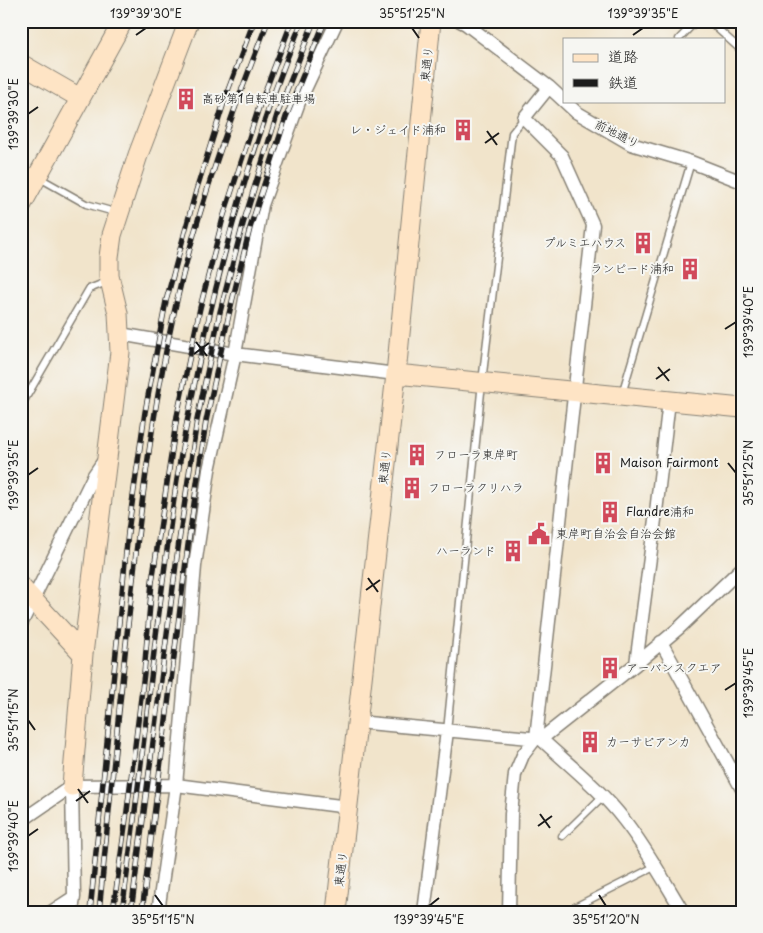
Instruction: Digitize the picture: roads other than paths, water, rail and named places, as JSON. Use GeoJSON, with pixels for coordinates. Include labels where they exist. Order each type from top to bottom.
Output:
{"type":"FeatureCollection","features":[{"type":"Feature","properties":{"kind":"street"},"geometry":{"type":"LineString","coordinates":[[21,206],[123,21]]}},
{"type":"Feature","properties":{"kind":"street"},"geometry":{"type":"LineString","coordinates":[[72,912],[74,897],[72,786],[83,654],[120,352],[118,313],[110,281],[109,257],[112,235],[138,155],[189,21]]}},
{"type":"Feature","properties":{"kind":"street"},"geometry":{"type":"LineString","coordinates":[[158,912],[194,566],[209,470],[231,353],[262,205],[298,102],[337,21]]}},
{"type":"Feature","properties":{"kind":"street","name":"東通り"},"geometry":{"type":"LineString","coordinates":[[336,912],[396,374],[431,21]]}},
{"type":"Feature","properties":{"kind":"street","name":"前地通り"},"geometry":{"type":"LineString","coordinates":[[460,21],[563,100]]}},
{"type":"Feature","properties":{"kind":"street"},"geometry":{"type":"LineString","coordinates":[[21,64],[80,98]]}},
{"type":"Feature","properties":{"kind":"street"},"geometry":{"type":"LineString","coordinates":[[539,739],[593,226],[562,156],[524,118],[549,88]]}},
{"type":"Feature","properties":{"kind":"street","name":"前地通り"},"geometry":{"type":"LineString","coordinates":[[565,102],[576,112],[631,144],[691,162],[742,182]]}},
{"type":"Feature","properties":{"kind":"street"},"geometry":{"type":"LineString","coordinates":[[120,334],[231,353],[396,374],[742,408]]}},
{"type":"Feature","properties":{"kind":"street"},"geometry":{"type":"LineString","coordinates":[[636,664],[669,401]]}},
{"type":"Feature","properties":{"kind":"street"},"geometry":{"type":"LineString","coordinates":[[21,624],[27,593],[94,474],[107,456]]}},
{"type":"Feature","properties":{"kind":"street"},"geometry":{"type":"LineString","coordinates":[[509,912],[511,814],[515,774],[523,755],[539,739],[662,642],[742,568]]}},
{"type":"Feature","properties":{"kind":"street"},"geometry":{"type":"LineString","coordinates":[[27,593],[83,654]]}},
{"type":"Feature","properties":{"kind":"street"},"geometry":{"type":"LineString","coordinates":[[662,642],[742,789]]}},
{"type":"Feature","properties":{"kind":"street"},"geometry":{"type":"LineString","coordinates":[[357,722],[447,732],[539,739],[602,796],[624,820],[656,866],[683,912]]}},
{"type":"Feature","properties":{"kind":"street"},"geometry":{"type":"LineString","coordinates":[[424,912],[447,732]]}},
{"type":"Feature","properties":{"kind":"street"},"geometry":{"type":"LineString","coordinates":[[21,821],[72,786],[170,784],[348,806]]}},
{"type":"Feature","properties":{"kind":"street"},"geometry":{"type":"LineString","coordinates":[[51,912],[74,897]]}},
{"type":"Feature","properties":{"kind":"lane"},"geometry":{"type":"LineString","coordinates":[[681,38],[696,21]]}},
{"type":"Feature","properties":{"kind":"lane"},"geometry":{"type":"LineString","coordinates":[[709,21],[742,51]]}},
{"type":"Feature","properties":{"kind":"lane"},"geometry":{"type":"LineString","coordinates":[[447,732],[482,382],[512,134],[524,118]]}},
{"type":"Feature","properties":{"kind":"lane"},"geometry":{"type":"LineString","coordinates":[[622,395],[691,162]]}},
{"type":"Feature","properties":{"kind":"lane"},"geometry":{"type":"LineString","coordinates":[[37,177],[86,204],[119,213]]}},
{"type":"Feature","properties":{"kind":"lane"},"geometry":{"type":"LineString","coordinates":[[21,406],[89,289],[110,281]]}},
{"type":"Feature","properties":{"kind":"lane"},"geometry":{"type":"LineString","coordinates":[[562,836],[602,796]]}},
{"type":"Feature","properties":{"kind":"lane"},"geometry":{"type":"LineString","coordinates":[[575,906],[656,866]]}},
{"type":"Feature","properties":{"kind":"railway"},"geometry":{"type":"LineString","coordinates":[[90,912],[128,532],[145,412],[166,301],[196,191],[227,93],[254,21]]}},
{"type":"Feature","properties":{"kind":"railway"},"geometry":{"type":"LineString","coordinates":[[99,912],[136,551],[159,386],[176,304],[205,196],[268,21]]}},
{"type":"Feature","properties":{"kind":"railway"},"geometry":{"type":"LineString","coordinates":[[113,912],[144,673],[152,582],[177,416],[200,308],[223,218],[259,107],[292,21]]}},
{"type":"Feature","properties":{"kind":"railway"},"geometry":{"type":"LineString","coordinates":[[122,912],[170,530],[178,473],[198,366],[222,265],[249,166],[265,117],[302,21]]}},
{"type":"Feature","properties":{"kind":"railway"},"geometry":{"type":"LineString","coordinates":[[131,912],[179,541],[197,420],[220,312],[243,224],[277,115],[314,21]]}},
{"type":"Feature","properties":{"kind":"railway"},"geometry":{"type":"LineString","coordinates":[[142,912],[188,545],[206,421],[250,228],[286,117],[325,21]]}},
{"type":"Feature","properties":{"kind":"place","name":"高砂第1自転車駐車場"},"geometry":{"type":"Point","coordinates":[186,99]}},
{"type":"Feature","properties":{"kind":"place","name":"レ・ジェイド浦和"},"geometry":{"type":"Point","coordinates":[463,130]}},
{"type":"Feature","properties":{"kind":"place","name":"プルミエハウス"},"geometry":{"type":"Point","coordinates":[643,243]}},
{"type":"Feature","properties":{"kind":"place","name":"ランピード浦和"},"geometry":{"type":"Point","coordinates":[690,269]}},
{"type":"Feature","properties":{"kind":"place","name":"フローラ東岸町"},"geometry":{"type":"Point","coordinates":[417,455]}},
{"type":"Feature","properties":{"kind":"place","name":"Maison Fairmont"},"geometry":{"type":"Point","coordinates":[603,463]}},
{"type":"Feature","properties":{"kind":"place","name":"フローラクリハラ"},"geometry":{"type":"Point","coordinates":[412,488]}},
{"type":"Feature","properties":{"kind":"place","name":"Flandre浦和"},"geometry":{"type":"Point","coordinates":[610,512]}},
{"type":"Feature","properties":{"kind":"place","name":"東岸町自治会自治会館"},"geometry":{"type":"Point","coordinates":[539,534]}},
{"type":"Feature","properties":{"kind":"place","name":"ハーランド"},"geometry":{"type":"Point","coordinates":[513,551]}},
{"type":"Feature","properties":{"kind":"place","name":"アーバンスクエア"},"geometry":{"type":"Point","coordinates":[610,668]}},
{"type":"Feature","properties":{"kind":"place","name":"カーサビアンカ"},"geometry":{"type":"Point","coordinates":[590,742]}}]}
